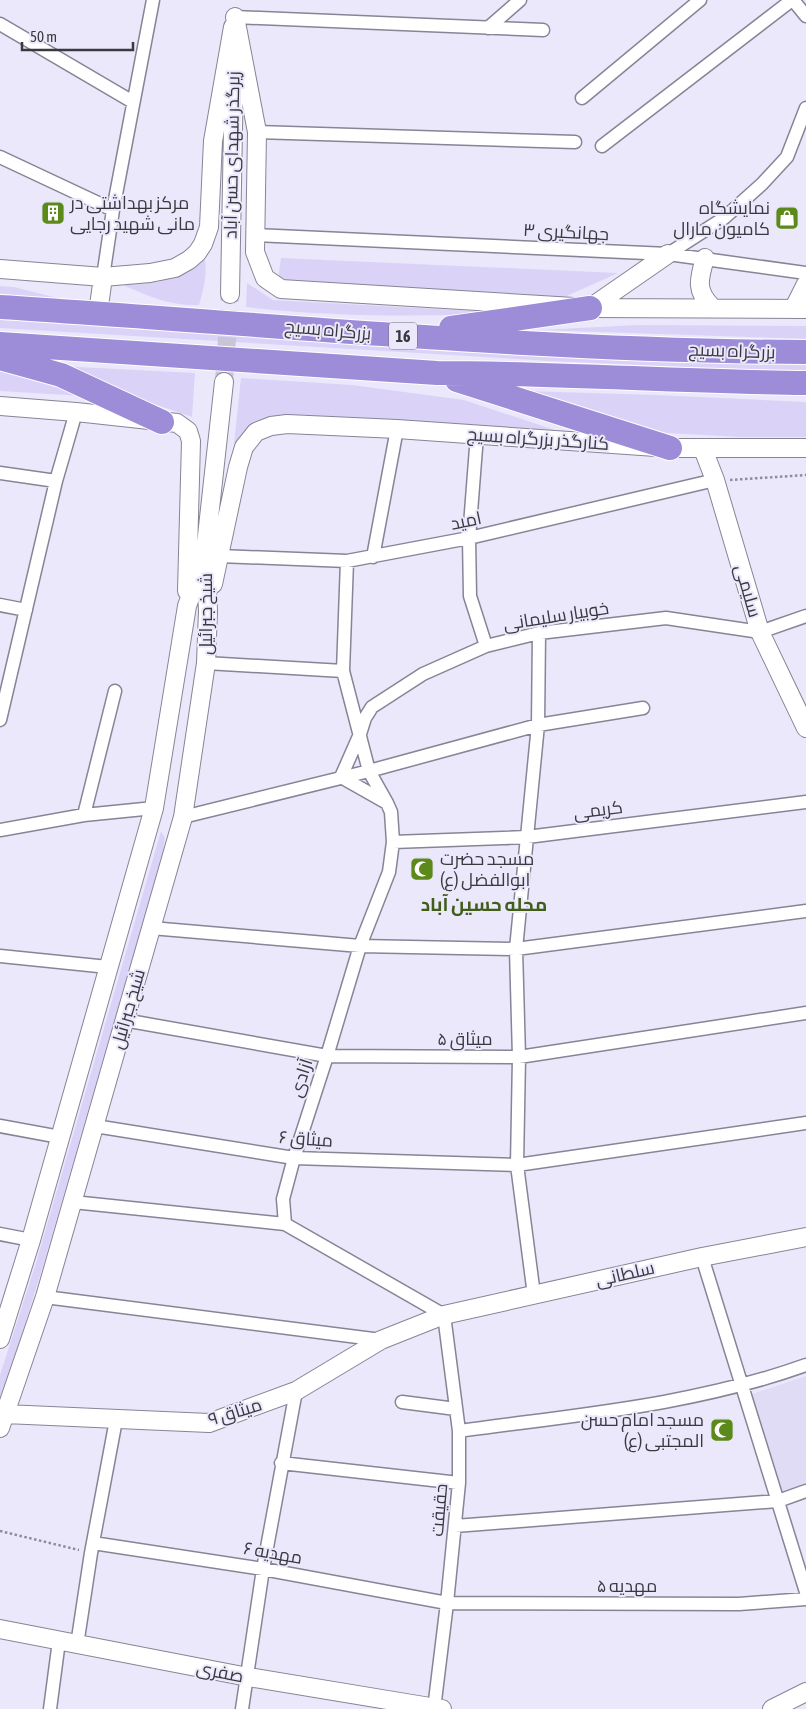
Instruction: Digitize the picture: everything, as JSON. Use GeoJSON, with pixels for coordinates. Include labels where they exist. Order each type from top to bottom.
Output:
{"type":"FeatureCollection","features":[{"type":"Feature","properties":{"kind":"highway","name":"بزرگراه بسیج"},"geometry":{"type":"LineString","coordinates":[[0,307],[401,336],[600,346],[806,352]]}},
{"type":"Feature","properties":{"kind":"highway"},"geometry":{"type":"LineString","coordinates":[[401,336],[590,308]]}},
{"type":"Feature","properties":{"kind":"highway","name":"بزرگراه بسیج"},"geometry":{"type":"LineString","coordinates":[[0,344],[436,373],[506,373],[806,383]]}},
{"type":"Feature","properties":{"kind":"highway"},"geometry":{"type":"LineString","coordinates":[[0,358],[60,376],[162,422]]}},
{"type":"Feature","properties":{"kind":"highway"},"geometry":{"type":"LineString","coordinates":[[436,373],[670,448]]}},
{"type":"Feature","properties":{"kind":"street"},"geometry":{"type":"LineString","coordinates":[[98,313],[113,210],[153,0]]}},
{"type":"Feature","properties":{"kind":"street"},"geometry":{"type":"LineString","coordinates":[[488,28],[520,0]]}},
{"type":"Feature","properties":{"kind":"street"},"geometry":{"type":"LineString","coordinates":[[582,98],[700,0]]}},
{"type":"Feature","properties":{"kind":"street"},"geometry":{"type":"LineString","coordinates":[[602,146],[793,0],[806,16]]}},
{"type":"Feature","properties":{"kind":"street"},"geometry":{"type":"LineString","coordinates":[[234,8],[488,28],[543,30]]}},
{"type":"Feature","properties":{"kind":"street"},"geometry":{"type":"LineString","coordinates":[[234,8],[257,132],[255,252],[265,278],[281,289],[590,308],[800,308],[806,284]]}},
{"type":"Feature","properties":{"kind":"street"},"geometry":{"type":"LineString","coordinates":[[0,269],[104,277],[150,273],[175,268],[197,253],[203,244],[208,226],[213,141],[234,8]]}},
{"type":"Feature","properties":{"kind":"street","name":"زیرگذر شهدای حسن آباد"},"geometry":{"type":"LineString","coordinates":[[230,294],[234,8]]}},
{"type":"Feature","properties":{"kind":"street"},"geometry":{"type":"LineString","coordinates":[[0,24],[133,102]]}},
{"type":"Feature","properties":{"kind":"street"},"geometry":{"type":"LineString","coordinates":[[590,308],[724,218],[762,184],[787,157],[806,108]]}},
{"type":"Feature","properties":{"kind":"street"},"geometry":{"type":"LineString","coordinates":[[257,132],[575,142]]}},
{"type":"Feature","properties":{"kind":"street"},"geometry":{"type":"LineString","coordinates":[[0,157],[113,210]]}},
{"type":"Feature","properties":{"kind":"street","name":"جهانگیری ۳"},"geometry":{"type":"LineString","coordinates":[[255,236],[668,254],[806,273]]}},
{"type":"Feature","properties":{"kind":"street"},"geometry":{"type":"LineString","coordinates":[[705,258],[700,276],[700,288],[703,299],[712,307]]}},
{"type":"Feature","properties":{"kind":"street"},"geometry":{"type":"LineString","coordinates":[[212,555],[224,382]]}},
{"type":"Feature","properties":{"kind":"street"},"geometry":{"type":"LineString","coordinates":[[0,406],[177,423],[188,430],[191,441],[187,606]]}},
{"type":"Feature","properties":{"kind":"street"},"geometry":{"type":"LineString","coordinates":[[1,714],[56,481],[76,412]]}},
{"type":"Feature","properties":{"kind":"street","name":"کنارگذر بزرگراه بسیج"},"geometry":{"type":"LineString","coordinates":[[212,555],[244,447],[256,432],[271,426],[287,424],[397,429],[670,448],[806,448]]}},
{"type":"Feature","properties":{"kind":"street"},"geometry":{"type":"LineString","coordinates":[[373,557],[397,429]]}},
{"type":"Feature","properties":{"kind":"street"},"geometry":{"type":"LineString","coordinates":[[477,435],[469,538],[470,596],[486,646]]}},
{"type":"Feature","properties":{"kind":"street","name":"سلیمی"},"geometry":{"type":"LineString","coordinates":[[703,449],[715,480],[760,632],[806,728]]}},
{"type":"Feature","properties":{"kind":"street"},"geometry":{"type":"LineString","coordinates":[[0,473],[56,481]]}},
{"type":"Feature","properties":{"kind":"street","name":"امید"},"geometry":{"type":"LineString","coordinates":[[212,555],[347,561],[469,538],[715,480]]}},
{"type":"Feature","properties":{"kind":"street","name":"شیخ جبرائیل"},"geometry":{"type":"LineString","coordinates":[[0,1339],[31,1240],[154,808],[187,606],[212,555]]}},
{"type":"Feature","properties":{"kind":"street","name":"شیخ جبرائیل"},"geometry":{"type":"LineString","coordinates":[[2,1421],[45,1297],[183,817],[206,663],[212,555]]}},
{"type":"Feature","properties":{"kind":"street","name":"آزادی"},"geometry":{"type":"LineString","coordinates":[[285,1224],[282,1200],[360,946],[389,872],[394,842],[391,812],[369,771],[343,672],[347,561]]}},
{"type":"Feature","properties":{"kind":"street"},"geometry":{"type":"LineString","coordinates":[[0,605],[26,610]]}},
{"type":"Feature","properties":{"kind":"street"},"geometry":{"type":"LineString","coordinates":[[760,632],[806,616]]}},
{"type":"Feature","properties":{"kind":"street","name":"خوبیار سلیمانی"},"geometry":{"type":"LineString","coordinates":[[341,777],[365,718],[372,707],[423,674],[486,646],[539,633],[666,618],[760,632]]}},
{"type":"Feature","properties":{"kind":"street"},"geometry":{"type":"LineString","coordinates":[[534,1295],[518,1165],[516,949],[538,725],[539,633]]}},
{"type":"Feature","properties":{"kind":"street"},"geometry":{"type":"LineString","coordinates":[[206,663],[343,672]]}},
{"type":"Feature","properties":{"kind":"street"},"geometry":{"type":"LineString","coordinates":[[84,815],[115,691]]}},
{"type":"Feature","properties":{"kind":"street"},"geometry":{"type":"LineString","coordinates":[[183,817],[369,771],[538,725],[643,708]]}},
{"type":"Feature","properties":{"kind":"street"},"geometry":{"type":"LineString","coordinates":[[341,777],[387,802]]}},
{"type":"Feature","properties":{"kind":"street","name":"کریمی"},"geometry":{"type":"LineString","coordinates":[[394,842],[527,837],[806,802]]}},
{"type":"Feature","properties":{"kind":"street"},"geometry":{"type":"LineString","coordinates":[[0,830],[84,815],[154,808]]}},
{"type":"Feature","properties":{"kind":"street"},"geometry":{"type":"LineString","coordinates":[[151,928],[360,946],[516,949],[806,911]]}},
{"type":"Feature","properties":{"kind":"street"},"geometry":{"type":"LineString","coordinates":[[0,956],[108,967]]}},
{"type":"Feature","properties":{"kind":"street","name":"میثاق ۵"},"geometry":{"type":"LineString","coordinates":[[124,1020],[327,1056],[518,1057],[806,1013]]}},
{"type":"Feature","properties":{"kind":"street","name":"میثاق ۶"},"geometry":{"type":"LineString","coordinates":[[95,1126],[294,1158],[518,1165],[806,1123]]}},
{"type":"Feature","properties":{"kind":"street"},"geometry":{"type":"LineString","coordinates":[[0,1126],[60,1137]]}},
{"type":"Feature","properties":{"kind":"street"},"geometry":{"type":"LineString","coordinates":[[73,1202],[285,1224],[444,1315]]}},
{"type":"Feature","properties":{"kind":"street"},"geometry":{"type":"LineString","coordinates":[[0,1234],[31,1240]]}},
{"type":"Feature","properties":{"kind":"street","name":"سلطانی"},"geometry":{"type":"LineString","coordinates":[[444,1315],[702,1257],[806,1237]]}},
{"type":"Feature","properties":{"kind":"street"},"geometry":{"type":"LineString","coordinates":[[702,1257],[740,1386],[778,1500],[802,1563],[806,1592]]}},
{"type":"Feature","properties":{"kind":"street"},"geometry":{"type":"LineString","coordinates":[[45,1297],[381,1340]]}},
{"type":"Feature","properties":{"kind":"street","name":"میثاق ۹"},"geometry":{"type":"LineString","coordinates":[[2,1421],[116,1420],[209,1423],[296,1391],[381,1340],[444,1315]]}},
{"type":"Feature","properties":{"kind":"street","name":"حقیقت"},"geometry":{"type":"LineString","coordinates":[[437,1709],[460,1483],[459,1431],[444,1315]]}},
{"type":"Feature","properties":{"kind":"street"},"geometry":{"type":"LineString","coordinates":[[459,1431],[649,1404],[740,1386],[806,1365]]}},
{"type":"Feature","properties":{"kind":"street"},"geometry":{"type":"LineString","coordinates":[[242,1709],[263,1569],[296,1391]]}},
{"type":"Feature","properties":{"kind":"street"},"geometry":{"type":"LineString","coordinates":[[402,1402],[456,1409]]}},
{"type":"Feature","properties":{"kind":"street"},"geometry":{"type":"LineString","coordinates":[[77,1645],[92,1548],[116,1420]]}},
{"type":"Feature","properties":{"kind":"street"},"geometry":{"type":"LineString","coordinates":[[281,1464],[460,1483]]}},
{"type":"Feature","properties":{"kind":"street"},"geometry":{"type":"LineString","coordinates":[[455,1526],[778,1500],[806,1491]]}},
{"type":"Feature","properties":{"kind":"street","name":"مهدیه ۶"},"geometry":{"type":"LineString","coordinates":[[92,1548],[263,1569],[447,1603]]}},
{"type":"Feature","properties":{"kind":"street","name":"مهدیه ۵"},"geometry":{"type":"LineString","coordinates":[[447,1603],[739,1604],[806,1599]]}},
{"type":"Feature","properties":{"kind":"street","name":"صفری"},"geometry":{"type":"LineString","coordinates":[[0,1628],[77,1645],[248,1677],[437,1709]]}},
{"type":"Feature","properties":{"kind":"street"},"geometry":{"type":"LineString","coordinates":[[50,1709],[59,1641]]}},
{"type":"Feature","properties":{"kind":"street"},"geometry":{"type":"LineString","coordinates":[[772,1709],[805,1696]]}},
{"type":"Feature","properties":{"kind":"path"},"geometry":{"type":"LineString","coordinates":[[715,480],[806,475]]}},
{"type":"Feature","properties":{"kind":"path"},"geometry":{"type":"LineString","coordinates":[[0,1530],[92,1548]]}},
{"type":"Feature","properties":{"kind":"shaded area"},"geometry":{"type":"Polygon","coordinates":[[[204,255],[205,280],[199,305],[170,302],[125,286],[125,282],[158,282],[184,273],[204,255]]]}},
{"type":"Feature","properties":{"kind":"shaded area"},"geometry":{"type":"Polygon","coordinates":[[[281,258],[618,273],[560,299],[377,289],[278,279],[281,258]]]}},
{"type":"Feature","properties":{"kind":"shaded area"},"geometry":{"type":"Polygon","coordinates":[[[247,283],[273,300],[509,313],[378,315],[312,313],[246,307],[247,283]]]}},
{"type":"Feature","properties":{"kind":"shaded area"},"geometry":{"type":"Polygon","coordinates":[[[0,286],[14,287],[61,299],[0,294],[0,286]]]}},
{"type":"Feature","properties":{"kind":"shaded area"},"geometry":{"type":"Polygon","coordinates":[[[0,320],[806,362],[806,371],[550,361],[0,328],[0,320]]]}},
{"type":"Feature","properties":{"kind":"shaded area"},"geometry":{"type":"Polygon","coordinates":[[[637,325],[806,326],[806,339],[540,330],[637,325]]]}},
{"type":"Feature","properties":{"kind":"shaded area"},"geometry":{"type":"Polygon","coordinates":[[[39,365],[195,373],[192,417],[39,365]]]}},
{"type":"Feature","properties":{"kind":"shaded area"},"geometry":{"type":"Polygon","coordinates":[[[0,367],[51,382],[84,396],[0,391],[0,367]]]}},
{"type":"Feature","properties":{"kind":"shaded area"},"geometry":{"type":"Polygon","coordinates":[[[241,378],[352,385],[464,400],[555,430],[270,416],[250,427],[234,444],[241,378]]]}},
{"type":"Feature","properties":{"kind":"shaded area"},"geometry":{"type":"Polygon","coordinates":[[[526,391],[806,402],[806,437],[739,437],[648,432],[526,391]]]}},
{"type":"Feature","properties":{"kind":"shaded area"},"geometry":{"type":"Polygon","coordinates":[[[161,831],[165,838],[162,856],[43,1266],[0,1404],[0,1375],[36,1263],[161,831]]]}},
{"type":"Feature","properties":{"kind":"shaded area"},"geometry":{"type":"Polygon","coordinates":[[[806,1376],[806,1488],[782,1495],[749,1395],[806,1376]]]}},
{"type":"Feature","properties":{"kind":"tunnel"},"geometry":{"type":"LineString","coordinates":[[224,382],[230,294]]}},
{"type":"Feature","properties":{"kind":"place","name":"مرکز بهداشتی در مانی شهید رجایی"},"geometry":{"type":"Point","coordinates":[53,213]}},
{"type":"Feature","properties":{"kind":"place","name":"نمایشگاه کامیون مارال"},"geometry":{"type":"Point","coordinates":[787,218]}},
{"type":"Feature","properties":{"kind":"place","name":"مسجد حضرت ابوالفضل (ع)"},"geometry":{"type":"Point","coordinates":[422,869]}},
{"type":"Feature","properties":{"kind":"place","name":"مسجد امام حسن المجتبی (ع)"},"geometry":{"type":"Point","coordinates":[722,1430]}},
{"type":"Feature","properties":{"kind":"district","name":"محله حسین آباد"},"geometry":{"type":"Point","coordinates":[484,904]}}]}
